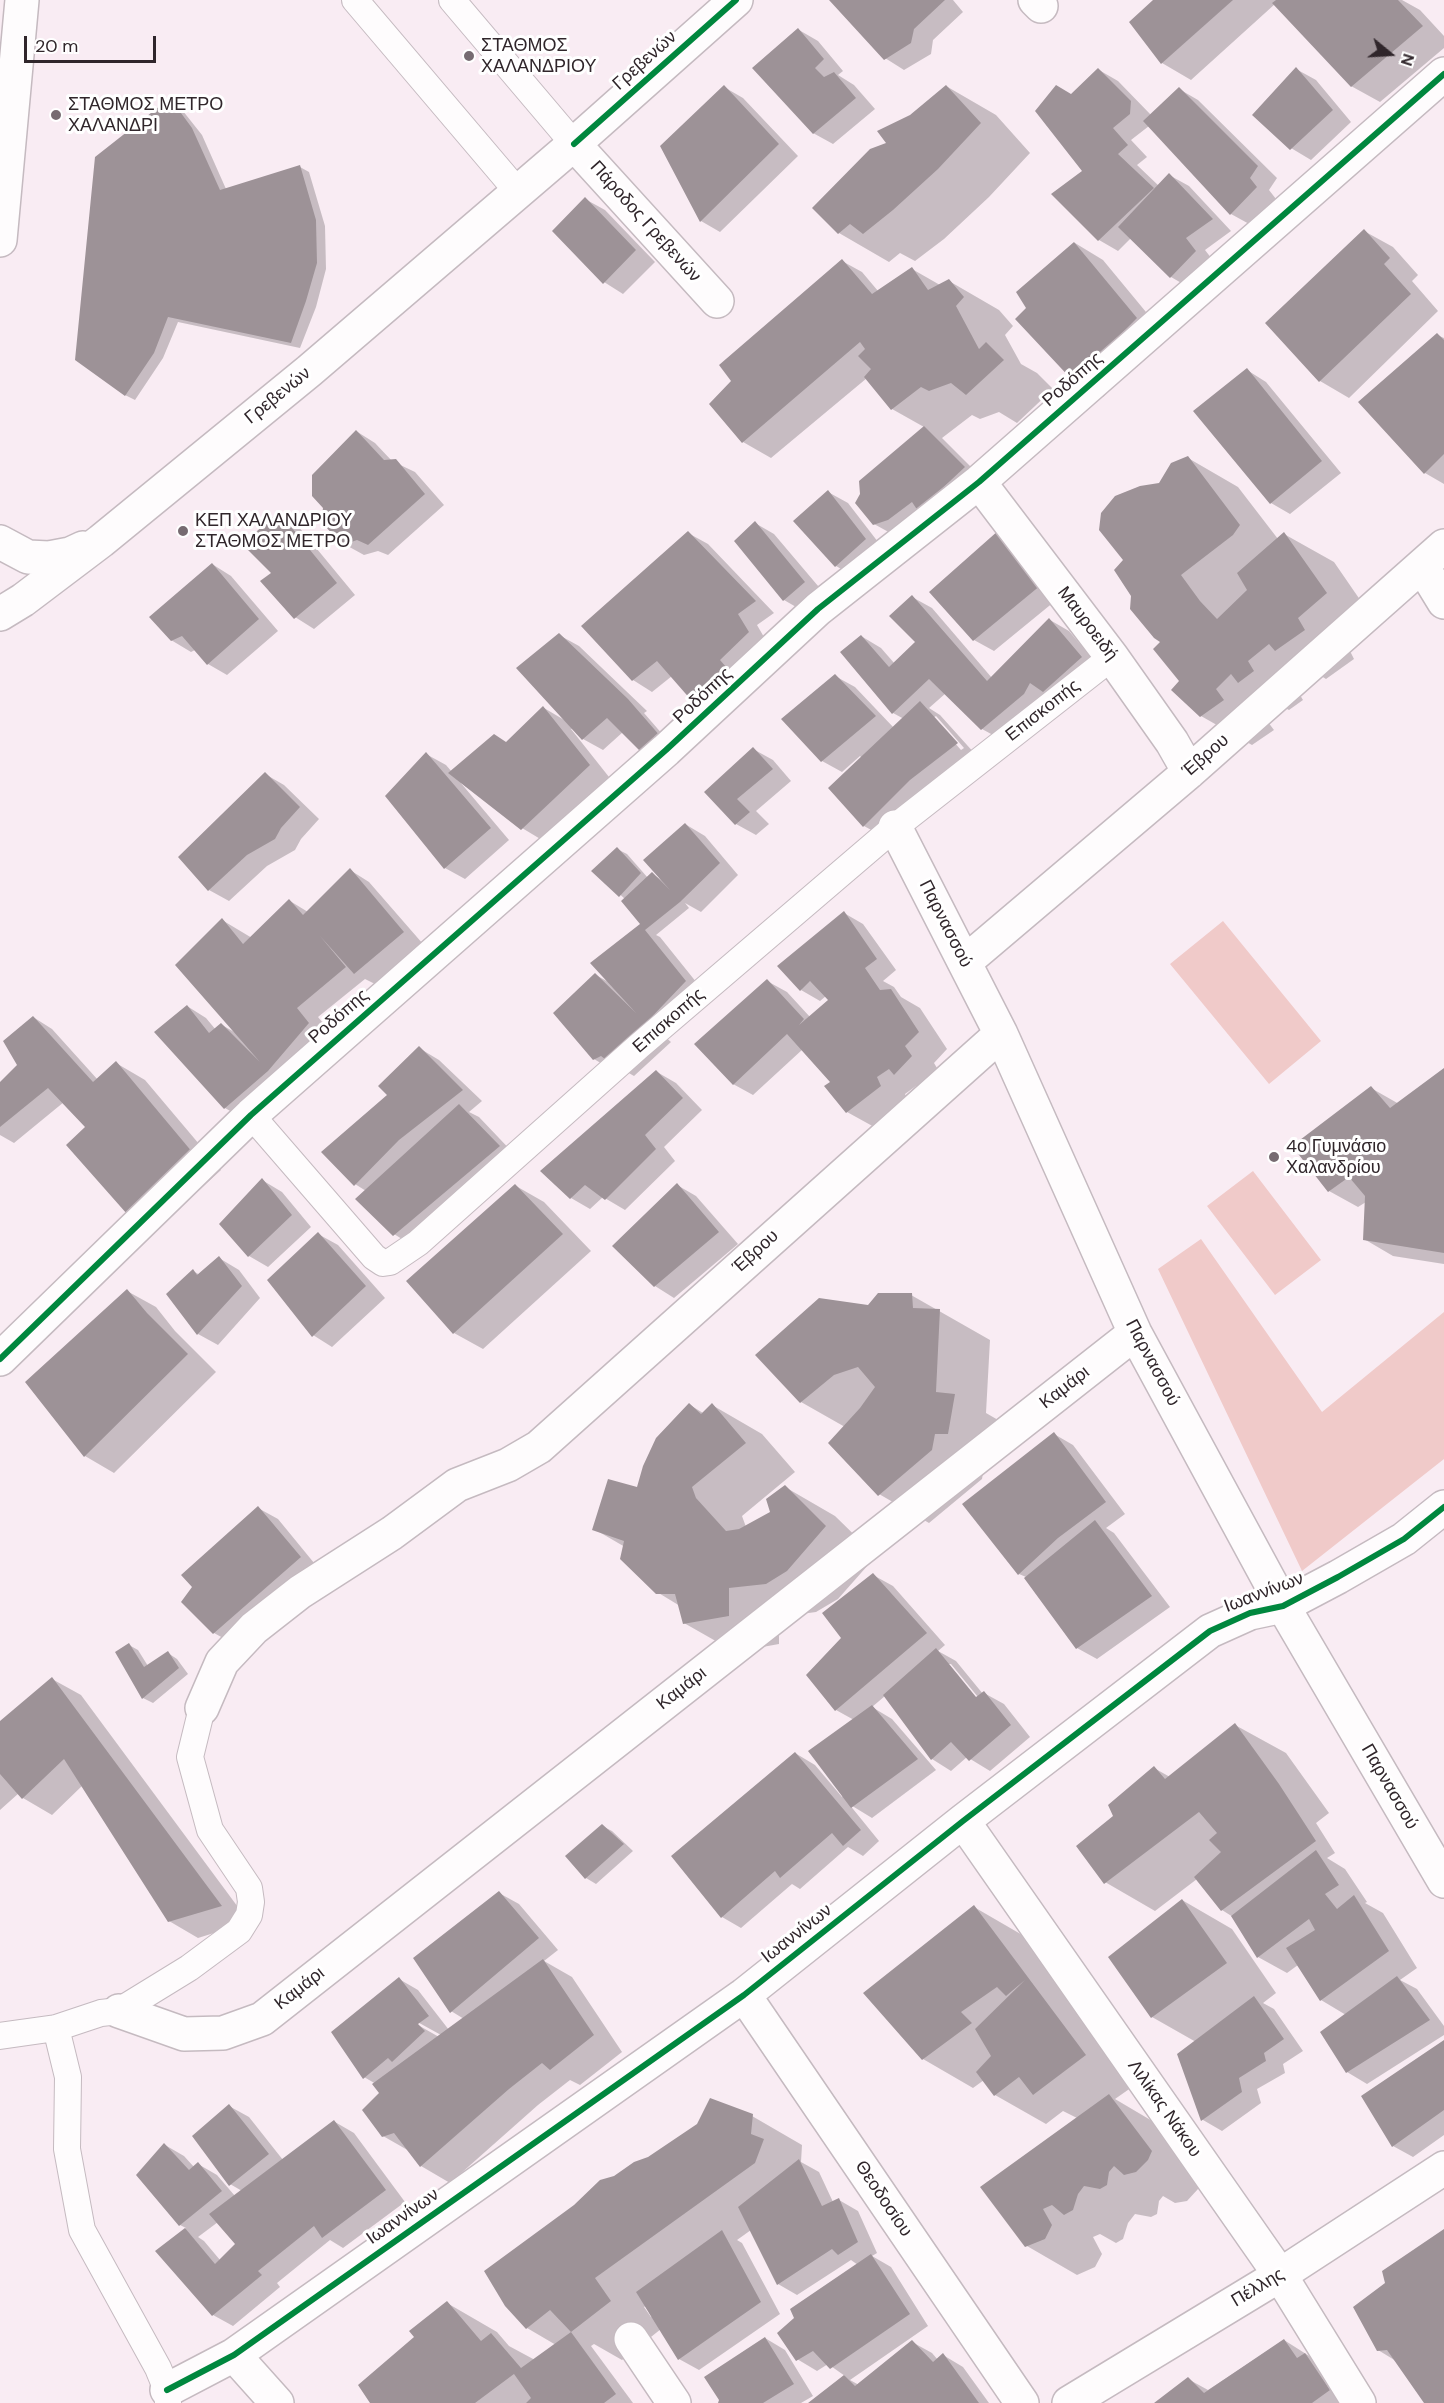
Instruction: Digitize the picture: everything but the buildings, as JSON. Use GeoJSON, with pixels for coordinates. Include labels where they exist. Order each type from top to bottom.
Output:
{"type":"FeatureCollection","features":[{"type":"Feature","properties":{"kind":"street"},"geometry":{"type":"LineString","coordinates":[[0,240],[22,0]]}},
{"type":"Feature","properties":{"kind":"street","name":"Γρεβενών"},"geometry":{"type":"LineString","coordinates":[[0,614],[23,600],[101,541],[309,371],[574,144],[736,0]]}},
{"type":"Feature","properties":{"kind":"street","name":"Ροδόπης"},"geometry":{"type":"LineString","coordinates":[[0,1359],[251,1115],[666,750],[819,609],[980,482],[1444,74]]}},
{"type":"Feature","properties":{"kind":"street","name":"Πάροδος Γρεβενών"},"geometry":{"type":"LineString","coordinates":[[574,144],[717,301]]}},
{"type":"Feature","properties":{"kind":"street","name":"Μαυροειδή"},"geometry":{"type":"LineString","coordinates":[[980,482],[1112,657],[1172,742],[1189,772]]}},
{"type":"Feature","properties":{"kind":"street"},"geometry":{"type":"LineString","coordinates":[[0,542],[28,556],[49,558],[70,554],[101,541]]}},
{"type":"Feature","properties":{"kind":"street"},"geometry":{"type":"LineString","coordinates":[[1433,556],[1444,602]]}},
{"type":"Feature","properties":{"kind":"street","name":"Έβρου"},"geometry":{"type":"LineString","coordinates":[[964,962],[1189,772],[1433,556]]}},
{"type":"Feature","properties":{"kind":"street","name":"Παρνασσού"},"geometry":{"type":"LineString","coordinates":[[895,827],[1000,1034],[1135,1333],[1282,1606],[1444,1881]]}},
{"type":"Feature","properties":{"kind":"street","name":"Έβρου"},"geometry":{"type":"LineString","coordinates":[[202,1708],[222,1662],[254,1628],[300,1592],[392,1533],[457,1485],[508,1465],[539,1447],[1000,1034]]}},
{"type":"Feature","properties":{"kind":"street","name":"Καμάρι"},"geometry":{"type":"LineString","coordinates":[[119,2011],[184,2034],[223,2033],[262,2019],[1135,1333]]}},
{"type":"Feature","properties":{"kind":"street","name":"Ιωαννίνων"},"geometry":{"type":"LineString","coordinates":[[167,2396],[234,2355],[744,1995],[963,1821],[1210,1630],[1250,1613],[1282,1606],[1338,1577],[1404,1539],[1444,1507]]}},
{"type":"Feature","properties":{"kind":"street","name":"Λιλίκας Νάκου"},"geometry":{"type":"LineString","coordinates":[[963,1821],[1280,2275],[1359,2403]]}},
{"type":"Feature","properties":{"kind":"street","name":"Θεοδοσίου"},"geometry":{"type":"LineString","coordinates":[[744,1995],[1022,2403]]}},
{"type":"Feature","properties":{"kind":"street","name":"Πέλλης"},"geometry":{"type":"LineString","coordinates":[[1069,2403],[1280,2275],[1444,2168]]}},
{"type":"Feature","properties":{"kind":"street"},"geometry":{"type":"LineString","coordinates":[[631,2339],[674,2403]]}},
{"type":"Feature","properties":{"kind":"street"},"geometry":{"type":"LineString","coordinates":[[234,2355],[277,2403]]}},
{"type":"Feature","properties":{"kind":"lane"},"geometry":{"type":"LineString","coordinates":[[355,0],[518,192]]}},
{"type":"Feature","properties":{"kind":"lane"},"geometry":{"type":"LineString","coordinates":[[452,0],[574,144]]}},
{"type":"Feature","properties":{"kind":"lane","name":"Επισκοπής"},"geometry":{"type":"LineString","coordinates":[[251,1115],[374,1257],[383,1263],[390,1262],[418,1243],[639,1046],[895,827],[1112,657]]}},
{"type":"Feature","properties":{"kind":"lane"},"geometry":{"type":"LineString","coordinates":[[0,2036],[56,2028],[101,2013],[119,2011],[189,1968],[240,1931],[249,1915],[249,1888],[210,1830],[190,1757],[202,1708]]}},
{"type":"Feature","properties":{"kind":"lane"},"geometry":{"type":"LineString","coordinates":[[56,2028],[68,2077],[67,2149],[82,2230],[135,2322],[158,2368],[167,2396]]}},
{"type":"Feature","properties":{"kind":"shaded area"},"geometry":{"type":"Polygon","coordinates":[[[1223,921],[1321,1041],[1269,1084],[1170,964],[1223,921]]]}},
{"type":"Feature","properties":{"kind":"shaded area"},"geometry":{"type":"Polygon","coordinates":[[[1253,1171],[1321,1260],[1275,1295],[1207,1206],[1253,1171]]]}},
{"type":"Feature","properties":{"kind":"shaded area"},"geometry":{"type":"Polygon","coordinates":[[[1201,1239],[1322,1412],[1444,1312],[1444,1459],[1302,1571],[1158,1269],[1201,1239]]]}},
{"type":"Feature","properties":{"kind":"cycle path"},"geometry":{"type":"LineString","coordinates":[[574,144],[736,0]]}},
{"type":"Feature","properties":{"kind":"cycle path"},"geometry":{"type":"LineString","coordinates":[[0,1359],[251,1115],[666,750],[818,609],[979,482],[1444,74]]}},
{"type":"Feature","properties":{"kind":"cycle path"},"geometry":{"type":"LineString","coordinates":[[167,2390],[234,2355],[744,1995],[963,1821],[1210,1631],[1250,1613],[1283,1606],[1338,1577],[1404,1539],[1444,1507]]}},
{"type":"Feature","properties":{"kind":"place","name":"ΣΤΑΘΜΟΣ ΧΑΛΑΝΔΡΙΟΥ"},"geometry":{"type":"Point","coordinates":[469,56]}},
{"type":"Feature","properties":{"kind":"place","name":"ΣΤΑΘΜΟΣ ΜΕΤΡΟ ΧΑΛΑΝΔΡΙ"},"geometry":{"type":"Point","coordinates":[56,115]}},
{"type":"Feature","properties":{"kind":"place","name":"ΚΕΠ ΧΑΛΑΝΔΡΙΟΥ ΣΤΑΘΜΟΣ ΜΕΤΡΟ"},"geometry":{"type":"Point","coordinates":[183,531]}},
{"type":"Feature","properties":{"kind":"place","name":"4ο Γυμνάσιο Χαλανδρίου"},"geometry":{"type":"Point","coordinates":[1274,1157]}}]}
